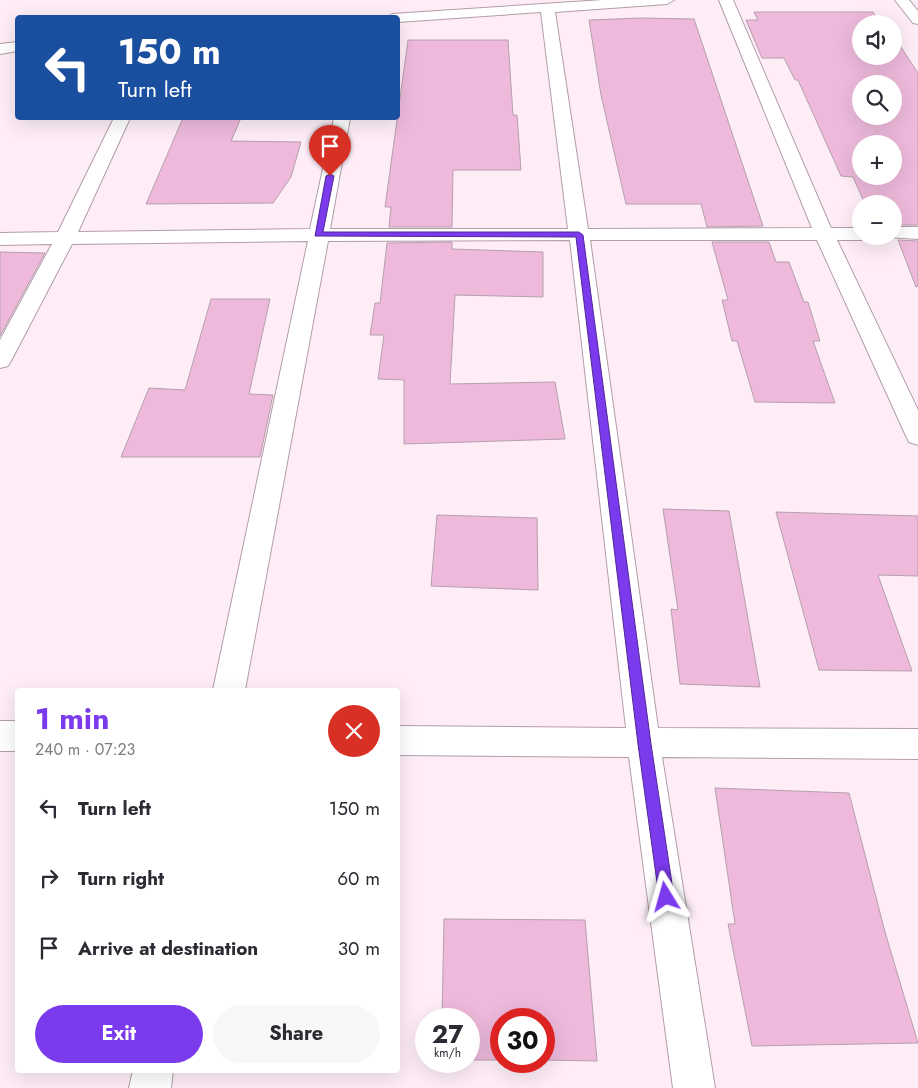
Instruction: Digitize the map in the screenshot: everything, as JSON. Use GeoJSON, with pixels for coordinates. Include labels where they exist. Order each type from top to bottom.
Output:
{"type":"FeatureCollection","features":[{"type":"Feature","properties":{"kind":"street"},"geometry":{"type":"LineString","coordinates":[[400,17],[667,0]]}},
{"type":"Feature","properties":{"kind":"street"},"geometry":{"type":"LineString","coordinates":[[726,0],[824,234],[918,436]]}},
{"type":"Feature","properties":{"kind":"street"},"geometry":{"type":"LineString","coordinates":[[902,0],[918,20]]}},
{"type":"Feature","properties":{"kind":"street"},"geometry":{"type":"LineString","coordinates":[[547,7],[579,235],[644,744],[694,1088]]}},
{"type":"Feature","properties":{"kind":"street"},"geometry":{"type":"LineString","coordinates":[[0,49],[15,46]]}},
{"type":"Feature","properties":{"kind":"street"},"geometry":{"type":"LineString","coordinates":[[0,361],[65,238],[121,120]]}},
{"type":"Feature","properties":{"kind":"street"},"geometry":{"type":"LineString","coordinates":[[228,688],[342,120]]}},
{"type":"Feature","properties":{"kind":"street"},"geometry":{"type":"LineString","coordinates":[[902,233],[918,233]]}},
{"type":"Feature","properties":{"kind":"street"},"geometry":{"type":"LineString","coordinates":[[0,239],[318,235],[852,234]]}},
{"type":"Feature","properties":{"kind":"street"},"geometry":{"type":"LineString","coordinates":[[0,736],[15,736]]}},
{"type":"Feature","properties":{"kind":"street"},"geometry":{"type":"LineString","coordinates":[[400,741],[644,744],[918,744]]}},
{"type":"Feature","properties":{"kind":"street"},"geometry":{"type":"LineString","coordinates":[[150,1088],[152,1073]]}},
{"type":"Feature","properties":{"kind":"building"},"geometry":{"type":"Polygon","coordinates":[[[754,12],[873,12],[875,15],[852,15],[852,65],[902,65],[902,49],[918,73],[918,225],[902,225],[902,195],[861,195],[857,185],[902,185],[902,135],[852,135],[852,177],[841,176],[798,80],[795,80],[784,58],[762,58],[746,20],[758,20],[754,12]]]}},
{"type":"Feature","properties":{"kind":"building"},"geometry":{"type":"Polygon","coordinates":[[[640,18],[694,19],[763,226],[707,227],[701,204],[626,204],[601,95],[589,20],[640,18]]]}},
{"type":"Feature","properties":{"kind":"building"},"geometry":{"type":"Polygon","coordinates":[[[408,40],[508,40],[513,115],[517,115],[521,170],[453,170],[452,227],[389,227],[391,207],[385,207],[397,120],[400,120],[400,98],[408,40]]]}},
{"type":"Feature","properties":{"kind":"building"},"geometry":{"type":"Polygon","coordinates":[[[182,120],[240,120],[231,141],[301,142],[291,177],[273,203],[146,204],[182,120]]]}},
{"type":"Feature","properties":{"kind":"building"},"geometry":{"type":"Polygon","coordinates":[[[902,240],[918,241],[918,286],[916,287],[900,245],[902,245],[902,240]]]}},
{"type":"Feature","properties":{"kind":"building"},"geometry":{"type":"Polygon","coordinates":[[[452,242],[452,249],[543,252],[543,297],[455,295],[450,384],[555,382],[565,439],[404,444],[404,380],[378,379],[384,335],[370,335],[375,303],[380,303],[387,243],[452,242]]]}},
{"type":"Feature","properties":{"kind":"building"},"geometry":{"type":"Polygon","coordinates":[[[712,242],[769,242],[776,262],[789,262],[804,302],[808,302],[820,341],[813,341],[835,403],[755,402],[737,341],[732,341],[722,300],[728,300],[712,242]]]}},
{"type":"Feature","properties":{"kind":"building"},"geometry":{"type":"Polygon","coordinates":[[[0,252],[45,253],[0,336],[0,252]]]}},
{"type":"Feature","properties":{"kind":"building"},"geometry":{"type":"Polygon","coordinates":[[[211,299],[270,299],[249,394],[273,395],[260,457],[121,457],[149,388],[185,390],[211,299]]]}},
{"type":"Feature","properties":{"kind":"building"},"geometry":{"type":"Polygon","coordinates":[[[663,509],[729,511],[760,687],[680,684],[671,609],[678,610],[663,509]]]}},
{"type":"Feature","properties":{"kind":"building"},"geometry":{"type":"Polygon","coordinates":[[[776,512],[918,516],[918,576],[878,575],[912,671],[819,670],[776,512]]]}},
{"type":"Feature","properties":{"kind":"building"},"geometry":{"type":"Polygon","coordinates":[[[437,515],[537,518],[538,590],[431,586],[437,515]]]}},
{"type":"Feature","properties":{"kind":"building"},"geometry":{"type":"Polygon","coordinates":[[[715,788],[849,793],[885,932],[918,1043],[752,1046],[728,924],[735,924],[715,788]]]}},
{"type":"Feature","properties":{"kind":"building"},"geometry":{"type":"Polygon","coordinates":[[[444,919],[585,920],[597,1061],[555,1060],[555,1008],[490,1008],[490,1060],[480,1060],[480,1008],[442,1008],[444,919]]]}},
{"type":"Feature","properties":{"kind":"route"},"geometry":{"type":"LineString","coordinates":[[330,176],[318,235],[579,235],[644,744],[666,897]]}}]}
